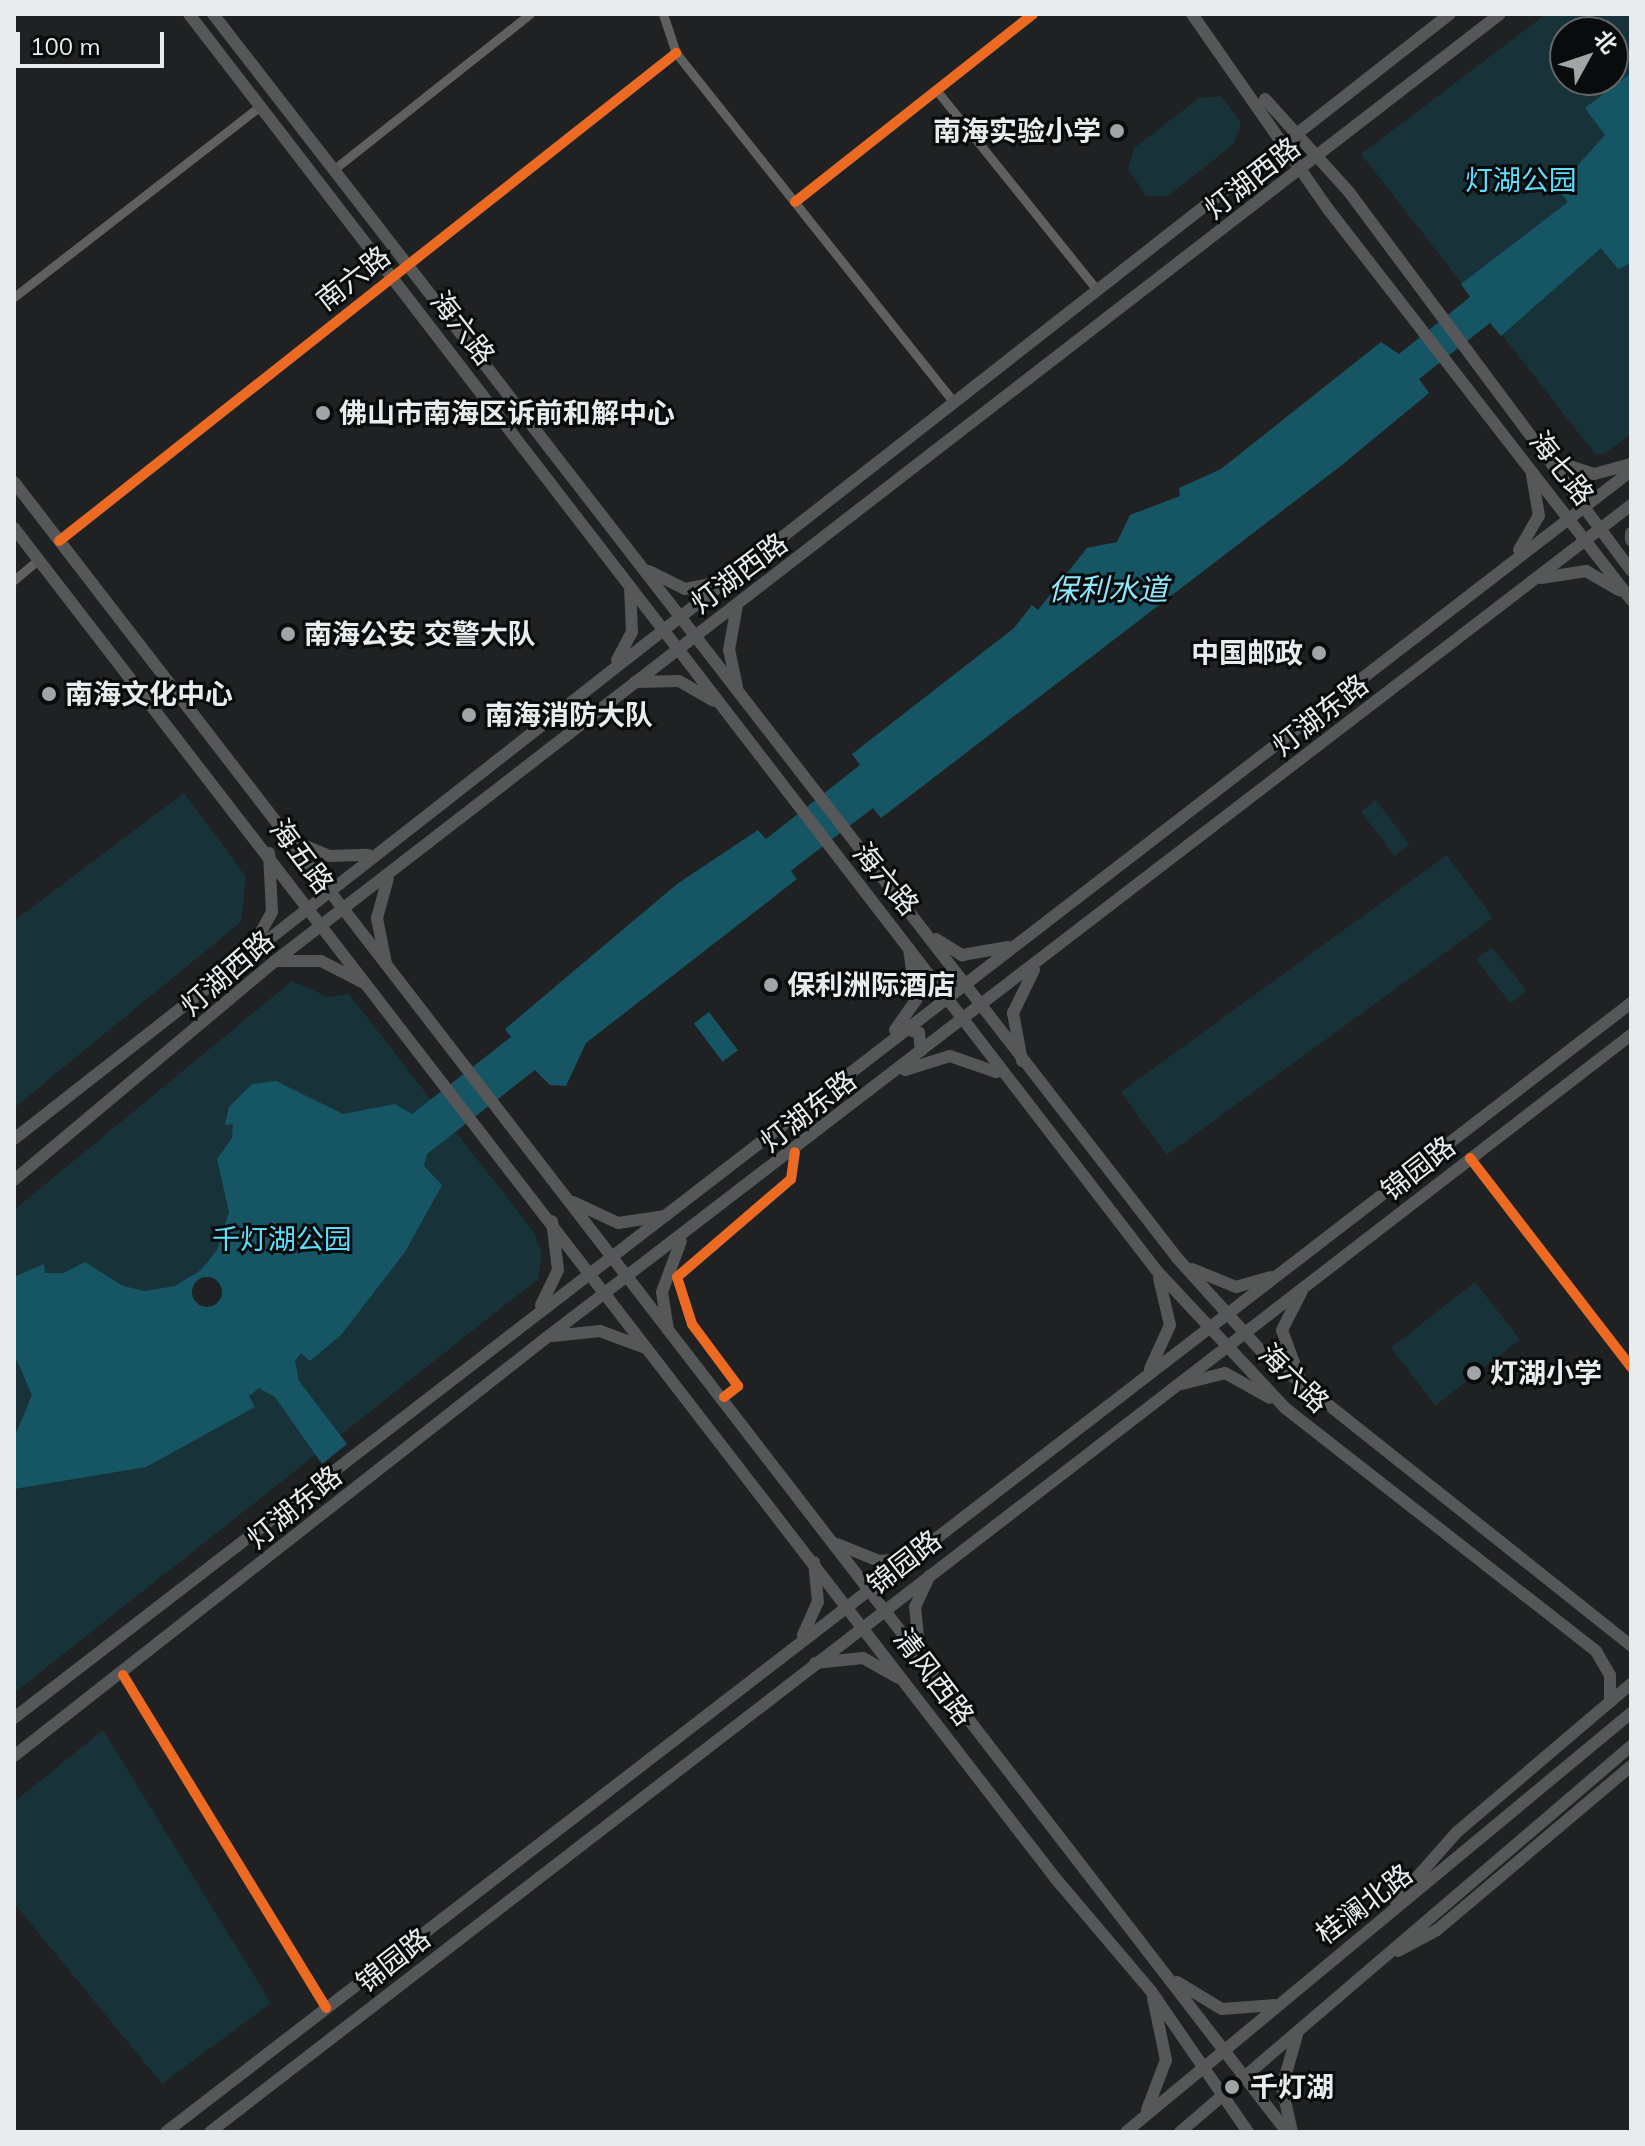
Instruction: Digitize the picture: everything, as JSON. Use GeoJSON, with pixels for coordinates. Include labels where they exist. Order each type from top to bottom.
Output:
{"type":"FeatureCollection","features":[{"type":"Feature","properties":{"kind":"main road","name":"海六路"},"geometry":{"type":"LineString","coordinates":[[189,14],[624,573],[680,646],[724,711],[836,857],[907,941],[960,1019],[1157,1271],[1285,1408],[1596,1651],[1610,1675],[1610,1702]]}},
{"type":"Feature","properties":{"kind":"main road","name":"海六路"},"geometry":{"type":"LineString","coordinates":[[213,14],[639,563],[678,618],[857,840],[1024,1068],[1229,1318],[1309,1391],[1631,1646]]}},
{"type":"Feature","properties":{"kind":"main road"},"geometry":{"type":"LineString","coordinates":[[1192,14],[1286,142]]}},
{"type":"Feature","properties":{"kind":"main road"},"geometry":{"type":"LineString","coordinates":[[1199,14],[1265,100],[1301,133],[1320,156],[1436,305],[1631,570]]}},
{"type":"Feature","properties":{"kind":"main road","name":"灯湖西路"},"geometry":{"type":"LineString","coordinates":[[14,1139],[326,888],[615,662],[678,618],[951,399],[1301,133],[1450,14]]}},
{"type":"Feature","properties":{"kind":"main road","name":"灯湖西路"},"geometry":{"type":"LineString","coordinates":[[14,1180],[275,961],[390,875],[680,646],[1301,171],[1500,14]]}},
{"type":"Feature","properties":{"kind":"main road","name":"海七路"},"geometry":{"type":"LineString","coordinates":[[1286,142],[1301,171],[1572,518],[1630,598]]}},
{"type":"Feature","properties":{"kind":"main road"},"geometry":{"type":"LineString","coordinates":[[1551,459],[1594,474],[1631,464]]}},
{"type":"Feature","properties":{"kind":"main road"},"geometry":{"type":"LineString","coordinates":[[1510,561],[1539,516],[1526,461]]}},
{"type":"Feature","properties":{"kind":"main road","name":"灯湖东路"},"geometry":{"type":"LineString","coordinates":[[14,1718],[668,1215],[877,1050],[965,986],[1510,561],[1572,518],[1631,471]]}},
{"type":"Feature","properties":{"kind":"main road","name":"清风西路"},"geometry":{"type":"LineString","coordinates":[[14,482],[388,971],[461,1055],[670,1337],[724,1397],[836,1544],[880,1611],[1290,2132]]}},
{"type":"Feature","properties":{"kind":"main road","name":"灯湖东路"},"geometry":{"type":"LineString","coordinates":[[14,1756],[123,1675],[546,1338],[795,1152],[960,1019],[1037,965],[1631,505]]}},
{"type":"Feature","properties":{"kind":"main road","name":"海五路"},"geometry":{"type":"LineString","coordinates":[[14,528],[189,759],[269,850],[471,1123],[551,1214]]}},
{"type":"Feature","properties":{"kind":"main road"},"geometry":{"type":"LineString","coordinates":[[1631,533],[1631,540]]}},
{"type":"Feature","properties":{"kind":"main road"},"geometry":{"type":"LineString","coordinates":[[639,563],[670,585],[721,582]]}},
{"type":"Feature","properties":{"kind":"main road"},"geometry":{"type":"LineString","coordinates":[[1534,580],[1586,571],[1630,598]]}},
{"type":"Feature","properties":{"kind":"main road"},"geometry":{"type":"LineString","coordinates":[[615,662],[635,612],[624,573]]}},
{"type":"Feature","properties":{"kind":"main road"},"geometry":{"type":"LineString","coordinates":[[737,605],[729,650],[741,697]]}},
{"type":"Feature","properties":{"kind":"main road"},"geometry":{"type":"LineString","coordinates":[[632,683],[679,681],[724,711]]}},
{"type":"Feature","properties":{"kind":"main road"},"geometry":{"type":"LineString","coordinates":[[287,837],[330,856],[371,854]]}},
{"type":"Feature","properties":{"kind":"main road"},"geometry":{"type":"LineString","coordinates":[[254,945],[272,912],[269,850]]}},
{"type":"Feature","properties":{"kind":"main road"},"geometry":{"type":"LineString","coordinates":[[388,971],[377,918],[390,875]]}},
{"type":"Feature","properties":{"kind":"main road"},"geometry":{"type":"LineString","coordinates":[[923,928],[962,955],[1018,944]]}},
{"type":"Feature","properties":{"kind":"main road"},"geometry":{"type":"LineString","coordinates":[[877,1050],[916,1000],[907,941]]}},
{"type":"Feature","properties":{"kind":"main road"},"geometry":{"type":"LineString","coordinates":[[275,961],[321,961],[371,987]]}},
{"type":"Feature","properties":{"kind":"main road"},"geometry":{"type":"LineString","coordinates":[[1024,1068],[1013,1013],[1037,965]]}},
{"type":"Feature","properties":{"kind":"main road","name":"锦园路"},"geometry":{"type":"LineString","coordinates":[[166,2132],[794,1646],[850,1608],[1143,1379],[1229,1318],[1631,1003]]}},
{"type":"Feature","properties":{"kind":"main road"},"geometry":{"type":"LineString","coordinates":[[906,1029],[919,1033],[921,1051]]}},
{"type":"Feature","properties":{"kind":"main road","name":"锦园路"},"geometry":{"type":"LineString","coordinates":[[210,2132],[808,1665],[1631,1035]]}},
{"type":"Feature","properties":{"kind":"main road"},"geometry":{"type":"LineString","coordinates":[[894,1074],[950,1056],[985,1063],[1009,1082]]}},
{"type":"Feature","properties":{"kind":"main road"},"geometry":{"type":"LineString","coordinates":[[569,1199],[618,1223],[668,1215]]}},
{"type":"Feature","properties":{"kind":"main road"},"geometry":{"type":"LineString","coordinates":[[531,1318],[558,1270],[551,1214]]}},
{"type":"Feature","properties":{"kind":"main road","name":"清风西路"},"geometry":{"type":"LineString","coordinates":[[551,1214],[651,1350],[850,1608],[1206,2062],[1248,2132]]}},
{"type":"Feature","properties":{"kind":"main road"},"geometry":{"type":"LineString","coordinates":[[670,1337],[662,1292],[683,1236]]}},
{"type":"Feature","properties":{"kind":"main road"},"geometry":{"type":"LineString","coordinates":[[1178,1259],[1236,1287],[1291,1267]]}},
{"type":"Feature","properties":{"kind":"main road"},"geometry":{"type":"LineString","coordinates":[[1143,1379],[1170,1325],[1157,1271]]}},
{"type":"Feature","properties":{"kind":"main road"},"geometry":{"type":"LineString","coordinates":[[1307,1284],[1282,1330],[1288,1359],[1309,1391]]}},
{"type":"Feature","properties":{"kind":"main road"},"geometry":{"type":"LineString","coordinates":[[546,1338],[600,1331],[651,1350]]}},
{"type":"Feature","properties":{"kind":"main road"},"geometry":{"type":"LineString","coordinates":[[1157,1396],[1199,1375],[1225,1373],[1285,1408]]}},
{"type":"Feature","properties":{"kind":"main road"},"geometry":{"type":"LineString","coordinates":[[836,1544],[879,1561],[918,1556]]}},
{"type":"Feature","properties":{"kind":"main road"},"geometry":{"type":"LineString","coordinates":[[794,1646],[818,1602],[813,1559]]}},
{"type":"Feature","properties":{"kind":"main road"},"geometry":{"type":"LineString","coordinates":[[924,1666],[915,1607],[932,1570]]}},
{"type":"Feature","properties":{"kind":"main road"},"geometry":{"type":"LineString","coordinates":[[808,1665],[863,1658],[909,1684]]}},
{"type":"Feature","properties":{"kind":"main road"},"geometry":{"type":"LineString","coordinates":[[1379,1920],[1457,1832],[1631,1684]]}},
{"type":"Feature","properties":{"kind":"main road","name":"桂澜北路"},"geometry":{"type":"LineString","coordinates":[[1126,2132],[1379,1920],[1442,1876],[1631,1713]]}},
{"type":"Feature","properties":{"kind":"main road","name":"桂澜北路"},"geometry":{"type":"LineString","coordinates":[[1180,2132],[1631,1746]]}},
{"type":"Feature","properties":{"kind":"main road"},"geometry":{"type":"LineString","coordinates":[[1385,1957],[1437,1930],[1631,1766]]}},
{"type":"Feature","properties":{"kind":"main road"},"geometry":{"type":"LineString","coordinates":[[1167,1976],[1222,2009],[1277,2004]]}},
{"type":"Feature","properties":{"kind":"main road"},"geometry":{"type":"LineString","coordinates":[[1144,2116],[1166,2060],[1151,1991]]}},
{"type":"Feature","properties":{"kind":"main road"},"geometry":{"type":"LineString","coordinates":[[1290,2132],[1282,2087],[1298,2032]]}},
{"type":"Feature","properties":{"kind":"street"},"geometry":{"type":"LineString","coordinates":[[333,170],[530,14]]}},
{"type":"Feature","properties":{"kind":"street"},"geometry":{"type":"LineString","coordinates":[[663,14],[676,53],[951,399]]}},
{"type":"Feature","properties":{"kind":"street"},"geometry":{"type":"LineString","coordinates":[[795,202],[1033,14]]}},
{"type":"Feature","properties":{"kind":"street","name":"南六路"},"geometry":{"type":"LineString","coordinates":[[59,541],[676,53]]}},
{"type":"Feature","properties":{"kind":"street"},"geometry":{"type":"LineString","coordinates":[[937,91],[1097,290]]}},
{"type":"Feature","properties":{"kind":"street"},"geometry":{"type":"LineString","coordinates":[[14,297],[260,106]]}},
{"type":"Feature","properties":{"kind":"street"},"geometry":{"type":"LineString","coordinates":[[14,580],[38,560]]}},
{"type":"Feature","properties":{"kind":"street"},"geometry":{"type":"LineString","coordinates":[[724,1397],[738,1386],[692,1324],[677,1277],[791,1179],[795,1152]]}},
{"type":"Feature","properties":{"kind":"street"},"geometry":{"type":"LineString","coordinates":[[1470,1158],[1631,1367]]}},
{"type":"Feature","properties":{"kind":"street"},"geometry":{"type":"LineString","coordinates":[[123,1675],[326,2008]]}},
{"type":"Feature","properties":{"kind":"green space","name":"灯湖公园"},"geometry":{"type":"Polygon","coordinates":[[[1546,14],[1631,14],[1631,434],[1604,454],[1595,454],[1361,154],[1546,14]]]}},
{"type":"Feature","properties":{"kind":"green space"},"geometry":{"type":"Polygon","coordinates":[[[1221,96],[1241,122],[1234,144],[1168,196],[1146,196],[1128,169],[1134,148],[1199,98],[1221,96]]]}},
{"type":"Feature","properties":{"kind":"green space"},"geometry":{"type":"Polygon","coordinates":[[[184,793],[246,877],[241,922],[14,1108],[14,921],[184,793]]]}},
{"type":"Feature","properties":{"kind":"green space"},"geometry":{"type":"Polygon","coordinates":[[[1376,800],[1410,845],[1395,856],[1361,811],[1376,800]]]}},
{"type":"Feature","properties":{"kind":"green space"},"geometry":{"type":"Polygon","coordinates":[[[1447,855],[1493,918],[1167,1155],[1121,1092],[1447,855]]]}},
{"type":"Feature","properties":{"kind":"green space"},"geometry":{"type":"Polygon","coordinates":[[[1492,947],[1526,991],[1511,1003],[1476,959],[1492,947]]]}},
{"type":"Feature","properties":{"kind":"green space","name":"千灯湖公园"},"geometry":{"type":"Polygon","coordinates":[[[292,981],[328,997],[349,994],[533,1231],[542,1253],[538,1279],[14,1693],[14,1210],[292,981]]]}},
{"type":"Feature","properties":{"kind":"green space"},"geometry":{"type":"Polygon","coordinates":[[[1475,1282],[1520,1340],[1436,1405],[1391,1348],[1475,1282]]]}},
{"type":"Feature","properties":{"kind":"green space"},"geometry":{"type":"Polygon","coordinates":[[[103,1730],[271,2003],[162,2084],[14,1903],[14,1802],[103,1730]]]}},
{"type":"Feature","properties":{"kind":"water","name":"保利水道"},"geometry":{"type":"Polygon","coordinates":[[[1631,73],[1631,263],[1618,269],[1601,248],[1501,336],[1490,323],[1419,379],[1429,393],[1342,465],[881,818],[873,808],[791,871],[797,879],[586,1043],[566,1086],[550,1085],[535,1070],[427,1154],[424,1166],[442,1185],[405,1252],[341,1335],[310,1361],[301,1353],[295,1361],[299,1381],[347,1444],[322,1464],[275,1397],[259,1388],[249,1396],[255,1407],[146,1467],[14,1489],[14,1438],[32,1395],[14,1354],[14,1277],[44,1264],[45,1273],[64,1273],[85,1262],[123,1286],[145,1291],[175,1286],[201,1270],[217,1250],[229,1212],[217,1159],[232,1138],[233,1124],[225,1125],[229,1107],[252,1084],[276,1081],[343,1114],[395,1104],[412,1114],[511,1037],[505,1029],[677,884],[758,830],[766,839],[860,765],[852,754],[1014,628],[1032,605],[1038,610],[1087,548],[1117,542],[1130,515],[1180,496],[1179,488],[1221,469],[1381,342],[1399,354],[1470,297],[1461,284],[1568,202],[1557,188],[1605,135],[1585,108],[1601,96],[1629,96],[1631,73]]]}},
{"type":"Feature","properties":{"kind":"water"},"geometry":{"type":"Polygon","coordinates":[[[709,1012],[738,1050],[723,1062],[694,1023],[709,1012]]]}},
{"type":"Feature","properties":{"kind":"pier"},"geometry":{"type":"Polygon","coordinates":[[[207,1277],[218,1281],[222,1292],[218,1303],[207,1307],[196,1303],[192,1292],[196,1281],[207,1277]]]}},
{"type":"Feature","properties":{"kind":"cycle path"},"geometry":{"type":"LineString","coordinates":[[795,202],[1033,14]]}},
{"type":"Feature","properties":{"kind":"cycle path"},"geometry":{"type":"LineString","coordinates":[[59,541],[676,53]]}},
{"type":"Feature","properties":{"kind":"cycle path"},"geometry":{"type":"LineString","coordinates":[[724,1397],[738,1386],[692,1324],[677,1277],[791,1179],[795,1152]]}},
{"type":"Feature","properties":{"kind":"cycle path"},"geometry":{"type":"LineString","coordinates":[[1470,1158],[1631,1367]]}},
{"type":"Feature","properties":{"kind":"cycle path"},"geometry":{"type":"LineString","coordinates":[[123,1675],[326,2008]]}},
{"type":"Feature","properties":{"kind":"place","name":"南海实验小学"},"geometry":{"type":"Point","coordinates":[1117,131]}},
{"type":"Feature","properties":{"kind":"place","name":"佛山市南海区诉前和解中心"},"geometry":{"type":"Point","coordinates":[323,413]}},
{"type":"Feature","properties":{"kind":"place","name":"南海公安 交警大队"},"geometry":{"type":"Point","coordinates":[288,634]}},
{"type":"Feature","properties":{"kind":"place","name":"中国邮政"},"geometry":{"type":"Point","coordinates":[1319,653]}},
{"type":"Feature","properties":{"kind":"place","name":"南海文化中心"},"geometry":{"type":"Point","coordinates":[49,694]}},
{"type":"Feature","properties":{"kind":"place","name":"南海消防大队"},"geometry":{"type":"Point","coordinates":[469,715]}},
{"type":"Feature","properties":{"kind":"place","name":"保利洲际酒店"},"geometry":{"type":"Point","coordinates":[771,985]}},
{"type":"Feature","properties":{"kind":"place","name":"灯湖小学"},"geometry":{"type":"Point","coordinates":[1474,1373]}},
{"type":"Feature","properties":{"kind":"place","name":"千灯湖"},"geometry":{"type":"Point","coordinates":[1232,2087]}}]}
